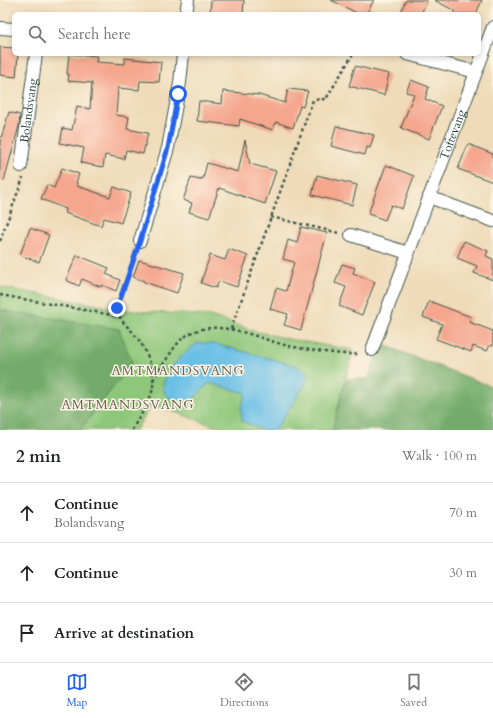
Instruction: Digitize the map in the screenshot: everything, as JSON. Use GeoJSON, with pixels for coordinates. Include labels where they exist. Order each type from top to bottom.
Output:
{"type":"FeatureCollection","features":[{"type":"Feature","properties":{"kind":"street"},"geometry":{"type":"LineString","coordinates":[[186,12],[188,0]]}},
{"type":"Feature","properties":{"kind":"street"},"geometry":{"type":"LineString","coordinates":[[0,28],[12,29]]}},
{"type":"Feature","properties":{"kind":"street","name":"Toftevang"},"geometry":{"type":"LineString","coordinates":[[372,350],[492,33]]}},
{"type":"Feature","properties":{"kind":"street","name":"Bolandsvang"},"geometry":{"type":"LineString","coordinates":[[21,166],[36,56]]}},
{"type":"Feature","properties":{"kind":"street"},"geometry":{"type":"LineString","coordinates":[[140,241],[168,148],[180,83],[183,56]]}},
{"type":"Feature","properties":{"kind":"street"},"geometry":{"type":"LineString","coordinates":[[416,56],[476,72]]}},
{"type":"Feature","properties":{"kind":"street"},"geometry":{"type":"LineString","coordinates":[[429,197],[493,221]]}},
{"type":"Feature","properties":{"kind":"street"},"geometry":{"type":"LineString","coordinates":[[351,235],[408,253]]}},
{"type":"Feature","properties":{"kind":"path"},"geometry":{"type":"LineString","coordinates":[[231,329],[313,100],[326,99],[352,56]]}},
{"type":"Feature","properties":{"kind":"path"},"geometry":{"type":"LineString","coordinates":[[0,241],[2,231],[26,170],[21,166]]}},
{"type":"Feature","properties":{"kind":"path"},"geometry":{"type":"LineString","coordinates":[[271,217],[351,235]]}},
{"type":"Feature","properties":{"kind":"path"},"geometry":{"type":"LineString","coordinates":[[132,430],[152,396],[154,380],[144,348],[118,316],[117,308],[140,241]]}},
{"type":"Feature","properties":{"kind":"path"},"geometry":{"type":"LineString","coordinates":[[0,295],[118,316]]}},
{"type":"Feature","properties":{"kind":"path"},"geometry":{"type":"LineString","coordinates":[[154,380],[182,339],[194,331],[208,328],[231,329],[286,345],[317,350],[360,355],[372,350]]}},
{"type":"Feature","properties":{"kind":"green space"},"geometry":{"type":"Polygon","coordinates":[[[0,287],[124,310],[210,316],[255,331],[288,339],[353,350],[332,430],[226,430],[152,404],[136,430],[80,430],[132,363],[119,330],[0,310],[0,287]]]}},
{"type":"Feature","properties":{"kind":"green space"},"geometry":{"type":"Polygon","coordinates":[[[0,310],[119,329],[132,363],[80,430],[0,430],[0,310]]]}},
{"type":"Feature","properties":{"kind":"green space"},"geometry":{"type":"Polygon","coordinates":[[[381,344],[493,387],[493,430],[332,430],[346,379],[368,379],[381,344]]]}},
{"type":"Feature","properties":{"kind":"water"},"geometry":{"type":"Polygon","coordinates":[[[198,343],[215,344],[294,365],[306,371],[308,380],[275,430],[262,430],[242,421],[241,408],[246,393],[209,383],[189,403],[174,400],[165,394],[163,386],[172,367],[198,343]]]}},
{"type":"Feature","properties":{"kind":"building"},"geometry":{"type":"Polygon","coordinates":[[[211,0],[244,0],[243,12],[210,12],[211,0]]]}},
{"type":"Feature","properties":{"kind":"building"},"geometry":{"type":"Polygon","coordinates":[[[331,0],[374,0],[367,12],[355,12],[331,0]]]}},
{"type":"Feature","properties":{"kind":"building"},"geometry":{"type":"Polygon","coordinates":[[[406,0],[427,0],[422,12],[401,12],[406,0]]]}},
{"type":"Feature","properties":{"kind":"building"},"geometry":{"type":"Polygon","coordinates":[[[434,0],[482,0],[477,12],[455,11],[434,0]]]}},
{"type":"Feature","properties":{"kind":"building"},"geometry":{"type":"Polygon","coordinates":[[[0,47],[12,48],[12,56],[18,56],[16,77],[0,75],[0,47]]]}},
{"type":"Feature","properties":{"kind":"building"},"geometry":{"type":"Polygon","coordinates":[[[69,56],[97,56],[96,62],[125,64],[125,58],[161,62],[159,82],[140,81],[139,90],[118,88],[116,115],[129,117],[127,129],[148,133],[143,154],[126,150],[124,159],[105,155],[103,167],[81,163],[84,148],[60,143],[63,128],[72,130],[77,106],[90,109],[92,83],[68,81],[69,74],[67,74],[69,56]]]}},
{"type":"Feature","properties":{"kind":"building"},"geometry":{"type":"Polygon","coordinates":[[[355,66],[389,74],[384,95],[349,86],[355,66]]]}},
{"type":"Feature","properties":{"kind":"building"},"geometry":{"type":"Polygon","coordinates":[[[411,80],[429,87],[425,99],[442,106],[429,139],[401,128],[414,94],[406,92],[411,80]]]}},
{"type":"Feature","properties":{"kind":"building"},"geometry":{"type":"Polygon","coordinates":[[[288,89],[308,91],[303,107],[300,106],[293,128],[276,122],[273,130],[240,119],[239,126],[197,121],[199,101],[222,104],[223,91],[259,95],[285,103],[288,89]]]}},
{"type":"Feature","properties":{"kind":"building"},"geometry":{"type":"Polygon","coordinates":[[[9,112],[20,115],[19,126],[4,181],[0,180],[0,142],[9,112]]]}},
{"type":"Feature","properties":{"kind":"building"},"geometry":{"type":"Polygon","coordinates":[[[336,126],[374,135],[370,148],[367,147],[365,155],[331,146],[336,126]]]}},
{"type":"Feature","properties":{"kind":"building"},"geometry":{"type":"Polygon","coordinates":[[[245,140],[250,164],[276,171],[265,204],[219,188],[209,218],[189,212],[192,203],[183,200],[191,178],[200,180],[201,178],[203,179],[207,163],[238,172],[245,140]]]}},
{"type":"Feature","properties":{"kind":"building"},"geometry":{"type":"Polygon","coordinates":[[[468,144],[493,154],[493,182],[458,169],[468,144]]]}},
{"type":"Feature","properties":{"kind":"building"},"geometry":{"type":"Polygon","coordinates":[[[386,165],[414,176],[402,209],[391,205],[385,220],[368,214],[386,165]]]}},
{"type":"Feature","properties":{"kind":"building"},"geometry":{"type":"Polygon","coordinates":[[[62,168],[79,174],[76,183],[78,184],[77,186],[110,197],[114,187],[131,193],[121,223],[104,218],[101,226],[65,213],[66,209],[41,199],[47,185],[54,188],[62,168]]]}},
{"type":"Feature","properties":{"kind":"building"},"geometry":{"type":"Polygon","coordinates":[[[317,175],[357,185],[352,205],[312,195],[317,175]]]}},
{"type":"Feature","properties":{"kind":"building"},"geometry":{"type":"Polygon","coordinates":[[[301,227],[327,233],[301,330],[284,325],[288,314],[270,309],[276,288],[286,291],[294,262],[283,259],[288,240],[297,243],[301,227]]]}},
{"type":"Feature","properties":{"kind":"building"},"geometry":{"type":"Polygon","coordinates":[[[30,228],[49,235],[39,262],[20,255],[30,228]]]}},
{"type":"Feature","properties":{"kind":"building"},"geometry":{"type":"Polygon","coordinates":[[[464,241],[488,251],[486,256],[493,259],[493,280],[474,273],[477,266],[457,258],[464,241]]]}},
{"type":"Feature","properties":{"kind":"building"},"geometry":{"type":"Polygon","coordinates":[[[229,249],[248,256],[237,287],[219,281],[216,288],[201,283],[210,255],[225,260],[229,249]]]}},
{"type":"Feature","properties":{"kind":"building"},"geometry":{"type":"Polygon","coordinates":[[[77,255],[109,268],[106,274],[120,280],[116,291],[102,285],[101,287],[82,279],[79,286],[66,280],[77,255]]]}},
{"type":"Feature","properties":{"kind":"building"},"geometry":{"type":"Polygon","coordinates":[[[139,260],[184,273],[177,293],[133,277],[139,260]]]}},
{"type":"Feature","properties":{"kind":"building"},"geometry":{"type":"Polygon","coordinates":[[[342,264],[355,268],[353,273],[375,282],[362,315],[339,306],[346,287],[335,283],[342,264]]]}},
{"type":"Feature","properties":{"kind":"building"},"geometry":{"type":"Polygon","coordinates":[[[429,301],[471,317],[469,322],[493,331],[493,346],[490,345],[487,351],[473,346],[471,352],[436,339],[442,324],[423,317],[429,301]]]}},
{"type":"Feature","properties":{"kind":"district","name":"AMTMANDSVANG"},"geometry":{"type":"Point","coordinates":[178,370]}},
{"type":"Feature","properties":{"kind":"district","name":"AMTMANDSVANG"},"geometry":{"type":"Point","coordinates":[128,404]}},
{"type":"Feature","properties":{"kind":"route"},"geometry":{"type":"LineString","coordinates":[[117,308],[140,241],[168,148],[178,94]]}}]}
